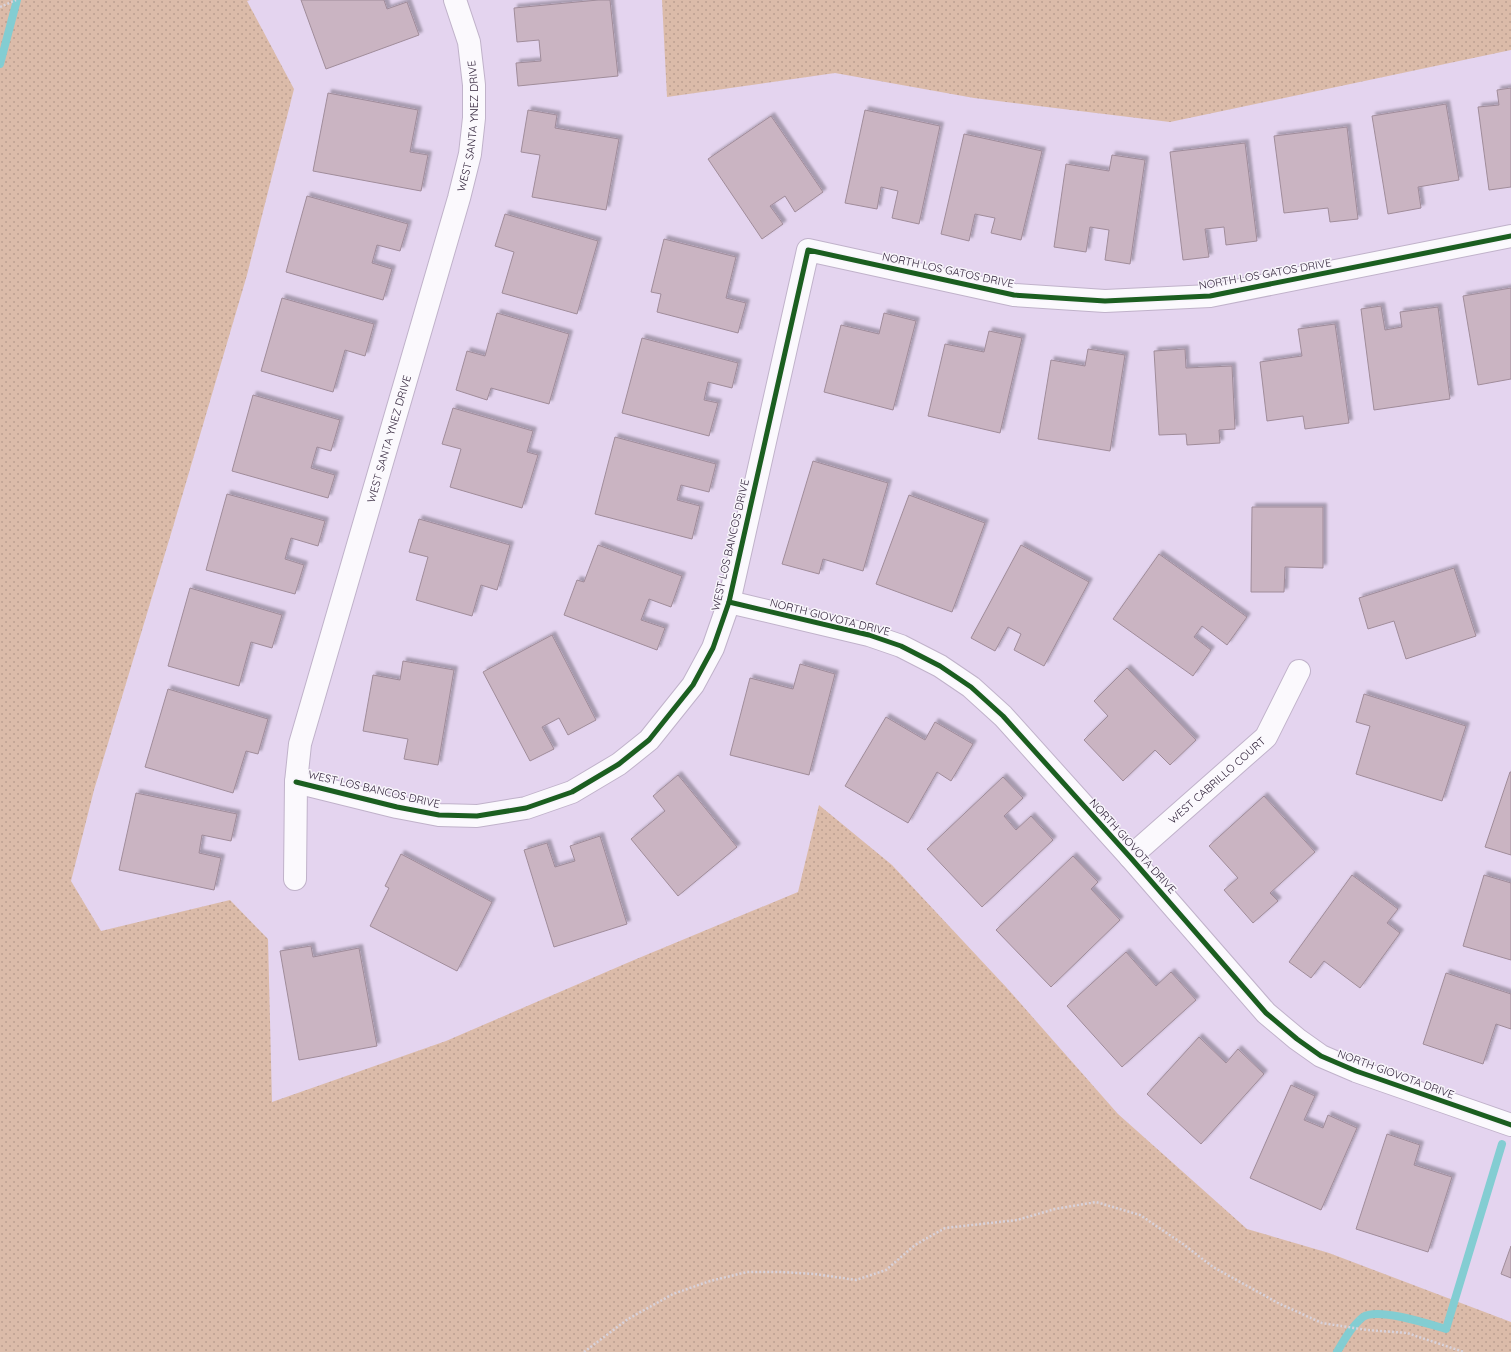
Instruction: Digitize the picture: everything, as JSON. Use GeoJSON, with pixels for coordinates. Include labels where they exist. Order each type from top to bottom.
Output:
{"type":"FeatureCollection","features":[{"type":"Feature","properties":{"kind":"street","name":"WEST SANTA YNEZ DRIVE"},"geometry":{"type":"LineString","coordinates":[[295,879],[296,782],[300,744],[459,198],[470,154],[474,118],[474,85],[469,42],[455,0]]}},
{"type":"Feature","properties":{"kind":"street","name":"NORTH LOS GATOS DRIVE"},"geometry":{"type":"LineString","coordinates":[[808,250],[1014,295],[1105,301],[1210,296],[1511,236]]}},
{"type":"Feature","properties":{"kind":"street","name":"WEST LOS BANCOS DRIVE"},"geometry":{"type":"LineString","coordinates":[[296,782],[397,807],[439,815],[477,816],[526,808],[572,792],[619,764],[650,740],[693,685],[713,648],[729,602],[808,250]]}},
{"type":"Feature","properties":{"kind":"street","name":"NORTH GIOVOTA DRIVE"},"geometry":{"type":"LineString","coordinates":[[729,602],[869,635],[901,646],[940,666],[971,688],[1003,716],[1130,857],[1266,1013],[1297,1039],[1321,1056],[1356,1071],[1511,1125]]}},
{"type":"Feature","properties":{"kind":"street","name":"WEST CABRILLO COURT"},"geometry":{"type":"LineString","coordinates":[[1130,857],[1266,737],[1299,671]]}},
{"type":"Feature","properties":{"kind":"path"},"geometry":{"type":"LineString","coordinates":[[0,7],[16,0]]}},
{"type":"Feature","properties":{"kind":"path"},"geometry":{"type":"LineString","coordinates":[[584,1352],[628,1319],[673,1294],[710,1281],[747,1272],[815,1274],[856,1280],[886,1270],[915,1245],[945,1228],[1017,1220],[1055,1209],[1096,1202],[1140,1215],[1183,1244],[1213,1267],[1278,1302],[1322,1323],[1367,1330],[1407,1333],[1464,1352]]}},
{"type":"Feature","properties":{"kind":"shaded area"},"geometry":{"type":"Polygon","coordinates":[[[0,0],[250,0],[247,1],[294,89],[247,275],[94,790],[71,881],[101,931],[230,900],[268,939],[272,1102],[446,1041],[634,960],[798,892],[819,805],[892,865],[1006,987],[1118,1114],[1247,1229],[1329,1253],[1511,1322],[1511,1352],[0,1352],[0,0]]]}},
{"type":"Feature","properties":{"kind":"shaded area"},"geometry":{"type":"Polygon","coordinates":[[[662,0],[1511,0],[1511,50],[1170,122],[974,98],[835,73],[667,97],[662,0]]]}},
{"type":"Feature","properties":{"kind":"building"},"geometry":{"type":"Polygon","coordinates":[[[301,0],[384,0],[387,9],[407,2],[419,35],[326,69],[301,0]]]}},
{"type":"Feature","properties":{"kind":"building"},"geometry":{"type":"Polygon","coordinates":[[[610,0],[618,76],[518,86],[516,63],[541,61],[539,40],[517,42],[514,8],[610,0]]]}},
{"type":"Feature","properties":{"kind":"building"},"geometry":{"type":"Polygon","coordinates":[[[1511,88],[1511,187],[1489,190],[1478,107],[1499,105],[1497,90],[1511,88]]]}},
{"type":"Feature","properties":{"kind":"building"},"geometry":{"type":"Polygon","coordinates":[[[328,93],[418,110],[410,152],[428,155],[421,191],[313,171],[328,93]]]}},
{"type":"Feature","properties":{"kind":"building"},"geometry":{"type":"Polygon","coordinates":[[[1446,104],[1459,180],[1418,187],[1421,208],[1388,214],[1372,116],[1446,104]]]}},
{"type":"Feature","properties":{"kind":"building"},"geometry":{"type":"Polygon","coordinates":[[[528,110],[557,115],[555,128],[619,139],[606,210],[532,197],[540,155],[521,152],[528,110]]]}},
{"type":"Feature","properties":{"kind":"building"},"geometry":{"type":"Polygon","coordinates":[[[865,110],[940,126],[919,224],[892,218],[898,191],[881,187],[877,209],[845,203],[865,110]]]}},
{"type":"Feature","properties":{"kind":"building"},"geometry":{"type":"Polygon","coordinates":[[[771,116],[823,192],[795,212],[785,196],[770,206],[783,224],[762,239],[708,159],[771,116]]]}},
{"type":"Feature","properties":{"kind":"building"},"geometry":{"type":"Polygon","coordinates":[[[1347,127],[1358,219],[1330,222],[1328,208],[1284,213],[1274,136],[1347,127]]]}},
{"type":"Feature","properties":{"kind":"building"},"geometry":{"type":"Polygon","coordinates":[[[964,134],[1042,151],[1021,240],[991,233],[995,218],[975,214],[969,241],[941,234],[964,134]]]}},
{"type":"Feature","properties":{"kind":"building"},"geometry":{"type":"Polygon","coordinates":[[[1245,143],[1257,241],[1226,245],[1224,227],[1205,229],[1209,257],[1183,260],[1170,152],[1245,143]]]}},
{"type":"Feature","properties":{"kind":"building"},"geometry":{"type":"Polygon","coordinates":[[[1112,155],[1145,160],[1130,264],[1105,260],[1109,230],[1090,227],[1086,252],[1054,247],[1066,164],[1109,171],[1112,155]]]}},
{"type":"Feature","properties":{"kind":"building"},"geometry":{"type":"Polygon","coordinates":[[[307,196],[408,224],[400,251],[377,245],[372,263],[392,269],[383,300],[286,272],[307,196]]]}},
{"type":"Feature","properties":{"kind":"building"},"geometry":{"type":"Polygon","coordinates":[[[505,214],[598,241],[577,314],[502,293],[514,252],[495,246],[505,214]]]}},
{"type":"Feature","properties":{"kind":"building"},"geometry":{"type":"Polygon","coordinates":[[[664,239],[736,257],[726,298],[746,303],[738,333],[657,312],[661,294],[651,292],[664,239]]]}},
{"type":"Feature","properties":{"kind":"building"},"geometry":{"type":"Polygon","coordinates":[[[1511,288],[1511,379],[1478,385],[1463,296],[1511,288]]]}},
{"type":"Feature","properties":{"kind":"building"},"geometry":{"type":"Polygon","coordinates":[[[282,298],[374,324],[365,356],[345,350],[333,392],[261,371],[282,298]]]}},
{"type":"Feature","properties":{"kind":"building"},"geometry":{"type":"Polygon","coordinates":[[[1381,306],[1385,330],[1402,327],[1400,312],[1438,307],[1450,399],[1374,410],[1361,309],[1381,306]]]}},
{"type":"Feature","properties":{"kind":"building"},"geometry":{"type":"Polygon","coordinates":[[[497,313],[569,334],[549,404],[491,388],[487,400],[456,390],[467,351],[485,356],[497,313]]]}},
{"type":"Feature","properties":{"kind":"building"},"geometry":{"type":"Polygon","coordinates":[[[884,313],[916,321],[893,410],[824,392],[841,325],[879,334],[884,313]]]}},
{"type":"Feature","properties":{"kind":"building"},"geometry":{"type":"Polygon","coordinates":[[[1335,324],[1349,423],[1305,429],[1303,416],[1267,421],[1260,362],[1302,356],[1298,329],[1335,324]]]}},
{"type":"Feature","properties":{"kind":"building"},"geometry":{"type":"Polygon","coordinates":[[[989,331],[1022,338],[1000,433],[928,416],[945,344],[984,352],[989,331]]]}},
{"type":"Feature","properties":{"kind":"building"},"geometry":{"type":"Polygon","coordinates":[[[642,338],[738,363],[732,388],[708,382],[704,400],[718,403],[709,436],[622,413],[642,338]]]}},
{"type":"Feature","properties":{"kind":"building"},"geometry":{"type":"Polygon","coordinates":[[[1088,349],[1125,355],[1110,451],[1038,439],[1051,360],[1085,366],[1088,349]]]}},
{"type":"Feature","properties":{"kind":"building"},"geometry":{"type":"Polygon","coordinates":[[[1185,349],[1186,368],[1232,366],[1235,429],[1219,430],[1220,443],[1187,445],[1186,434],[1159,435],[1154,351],[1185,349]]]}},
{"type":"Feature","properties":{"kind":"building"},"geometry":{"type":"Polygon","coordinates":[[[253,395],[340,420],[331,451],[317,447],[311,468],[335,475],[328,498],[232,471],[253,395]]]}},
{"type":"Feature","properties":{"kind":"building"},"geometry":{"type":"Polygon","coordinates":[[[453,408],[533,431],[527,452],[538,455],[522,508],[450,487],[461,449],[442,444],[453,408]]]}},
{"type":"Feature","properties":{"kind":"building"},"geometry":{"type":"Polygon","coordinates":[[[615,437],[716,464],[709,492],[681,485],[677,500],[700,506],[692,539],[595,514],[615,437]]]}},
{"type":"Feature","properties":{"kind":"building"},"geometry":{"type":"Polygon","coordinates":[[[813,461],[888,483],[863,571],[823,559],[819,574],[782,564],[813,461]]]}},
{"type":"Feature","properties":{"kind":"building"},"geometry":{"type":"Polygon","coordinates":[[[227,494],[325,521],[318,546],[291,538],[285,559],[304,565],[295,594],[206,570],[227,494]]]}},
{"type":"Feature","properties":{"kind":"building"},"geometry":{"type":"Polygon","coordinates":[[[909,495],[985,523],[952,612],[876,584],[909,495]]]}},
{"type":"Feature","properties":{"kind":"building"},"geometry":{"type":"Polygon","coordinates":[[[1252,507],[1323,507],[1323,568],[1285,567],[1284,592],[1251,592],[1252,507]]]}},
{"type":"Feature","properties":{"kind":"building"},"geometry":{"type":"Polygon","coordinates":[[[419,519],[510,545],[497,590],[481,585],[472,616],[416,600],[428,557],[409,552],[419,519]]]}},
{"type":"Feature","properties":{"kind":"building"},"geometry":{"type":"Polygon","coordinates":[[[598,545],[682,576],[671,607],[649,599],[641,620],[665,628],[657,650],[564,615],[577,580],[584,582],[598,545]]]}},
{"type":"Feature","properties":{"kind":"building"},"geometry":{"type":"Polygon","coordinates":[[[1021,545],[1089,582],[1044,666],[1014,650],[1021,634],[1008,627],[995,651],[971,638],[1021,545]]]}},
{"type":"Feature","properties":{"kind":"building"},"geometry":{"type":"Polygon","coordinates":[[[1159,554],[1247,617],[1227,645],[1202,626],[1194,637],[1211,650],[1193,676],[1113,619],[1159,554]]]}},
{"type":"Feature","properties":{"kind":"building"},"geometry":{"type":"Polygon","coordinates":[[[1454,568],[1476,636],[1406,659],[1394,621],[1368,629],[1359,598],[1454,568]]]}},
{"type":"Feature","properties":{"kind":"building"},"geometry":{"type":"Polygon","coordinates":[[[190,588],[282,615],[272,648],[251,642],[239,686],[168,666],[190,588]]]}},
{"type":"Feature","properties":{"kind":"building"},"geometry":{"type":"Polygon","coordinates":[[[552,635],[596,720],[568,735],[559,718],[542,727],[554,749],[530,761],[483,672],[552,635]]]}},
{"type":"Feature","properties":{"kind":"building"},"geometry":{"type":"Polygon","coordinates":[[[403,661],[454,670],[438,765],[404,759],[408,739],[363,731],[373,675],[400,680],[403,661]]]}},
{"type":"Feature","properties":{"kind":"building"},"geometry":{"type":"Polygon","coordinates":[[[800,664],[835,674],[809,775],[730,755],[750,678],[793,689],[800,664]]]}},
{"type":"Feature","properties":{"kind":"building"},"geometry":{"type":"Polygon","coordinates":[[[1127,668],[1196,740],[1170,765],[1155,750],[1123,781],[1084,740],[1108,716],[1094,701],[1127,668]]]}},
{"type":"Feature","properties":{"kind":"building"},"geometry":{"type":"Polygon","coordinates":[[[168,689],[268,719],[258,754],[246,751],[233,793],[145,767],[168,689]]]}},
{"type":"Feature","properties":{"kind":"building"},"geometry":{"type":"Polygon","coordinates":[[[1364,694],[1466,726],[1442,801],[1356,774],[1370,726],[1356,722],[1364,694]]]}},
{"type":"Feature","properties":{"kind":"building"},"geometry":{"type":"Polygon","coordinates":[[[886,717],[925,740],[935,722],[973,744],[951,781],[937,772],[908,823],[845,786],[886,717]]]}},
{"type":"Feature","properties":{"kind":"building"},"geometry":{"type":"Polygon","coordinates":[[[1511,772],[1511,855],[1485,847],[1511,772]]]}},
{"type":"Feature","properties":{"kind":"building"},"geometry":{"type":"Polygon","coordinates":[[[678,775],[737,847],[678,896],[631,839],[665,811],[653,796],[678,775]]]}},
{"type":"Feature","properties":{"kind":"building"},"geometry":{"type":"Polygon","coordinates":[[[1003,777],[1023,798],[1004,816],[1016,830],[1031,816],[1053,840],[982,907],[927,849],[1003,777]]]}},
{"type":"Feature","properties":{"kind":"building"},"geometry":{"type":"Polygon","coordinates":[[[136,793],[237,814],[231,841],[202,835],[199,853],[221,858],[214,890],[119,870],[136,793]]]}},
{"type":"Feature","properties":{"kind":"building"},"geometry":{"type":"Polygon","coordinates":[[[1264,796],[1315,852],[1270,893],[1278,901],[1253,923],[1224,890],[1238,878],[1209,846],[1264,796]]]}},
{"type":"Feature","properties":{"kind":"building"},"geometry":{"type":"Polygon","coordinates":[[[600,836],[627,924],[554,947],[524,850],[547,843],[555,867],[575,861],[570,846],[600,836]]]}},
{"type":"Feature","properties":{"kind":"building"},"geometry":{"type":"Polygon","coordinates":[[[401,854],[492,902],[457,971],[370,926],[389,888],[385,886],[401,854]]]}},
{"type":"Feature","properties":{"kind":"building"},"geometry":{"type":"Polygon","coordinates":[[[1073,856],[1098,882],[1091,889],[1120,920],[1051,987],[996,930],[1073,856]]]}},
{"type":"Feature","properties":{"kind":"building"},"geometry":{"type":"Polygon","coordinates":[[[1352,875],[1398,909],[1387,923],[1400,933],[1360,988],[1324,961],[1311,978],[1289,962],[1352,875]]]}},
{"type":"Feature","properties":{"kind":"building"},"geometry":{"type":"Polygon","coordinates":[[[1484,875],[1511,883],[1511,960],[1463,946],[1484,875]]]}},
{"type":"Feature","properties":{"kind":"building"},"geometry":{"type":"Polygon","coordinates":[[[311,946],[313,957],[359,948],[377,1046],[299,1060],[280,951],[311,946]]]}},
{"type":"Feature","properties":{"kind":"building"},"geometry":{"type":"Polygon","coordinates":[[[1126,952],[1156,986],[1171,972],[1196,1000],[1122,1067],[1067,1006],[1126,952]]]}},
{"type":"Feature","properties":{"kind":"building"},"geometry":{"type":"Polygon","coordinates":[[[1446,973],[1511,994],[1511,1029],[1496,1024],[1483,1064],[1423,1044],[1446,973]]]}},
{"type":"Feature","properties":{"kind":"building"},"geometry":{"type":"Polygon","coordinates":[[[1199,1037],[1226,1063],[1238,1049],[1264,1074],[1201,1144],[1147,1094],[1199,1037]]]}},
{"type":"Feature","properties":{"kind":"building"},"geometry":{"type":"Polygon","coordinates":[[[1291,1085],[1315,1096],[1304,1120],[1323,1128],[1328,1115],[1357,1128],[1321,1210],[1250,1178],[1291,1085]]]}},
{"type":"Feature","properties":{"kind":"building"},"geometry":{"type":"Polygon","coordinates":[[[1387,1134],[1420,1145],[1414,1165],[1452,1177],[1428,1252],[1356,1229],[1387,1134]]]}},
{"type":"Feature","properties":{"kind":"building"},"geometry":{"type":"Polygon","coordinates":[[[1511,1246],[1511,1278],[1501,1274],[1511,1246]]]}},
{"type":"Feature","properties":{"kind":"waterway"},"geometry":{"type":"LineString","coordinates":[[0,64],[17,0]]}},
{"type":"Feature","properties":{"kind":"waterway"},"geometry":{"type":"LineString","coordinates":[[1337,1352],[1348,1333],[1363,1317],[1370,1314],[1404,1317],[1446,1329],[1502,1144]]}},
{"type":"Feature","properties":{"kind":"cycle path"},"geometry":{"type":"LineString","coordinates":[[296,782],[397,807],[439,815],[477,816],[526,808],[572,792],[619,764],[649,740],[693,685],[713,648],[729,602],[808,250],[1014,295],[1105,301],[1210,296],[1511,236]]}},
{"type":"Feature","properties":{"kind":"cycle path"},"geometry":{"type":"LineString","coordinates":[[729,602],[869,635],[901,646],[940,666],[971,687],[1003,716],[1130,857],[1266,1013],[1297,1039],[1321,1056],[1356,1071],[1511,1125]]}}]}
